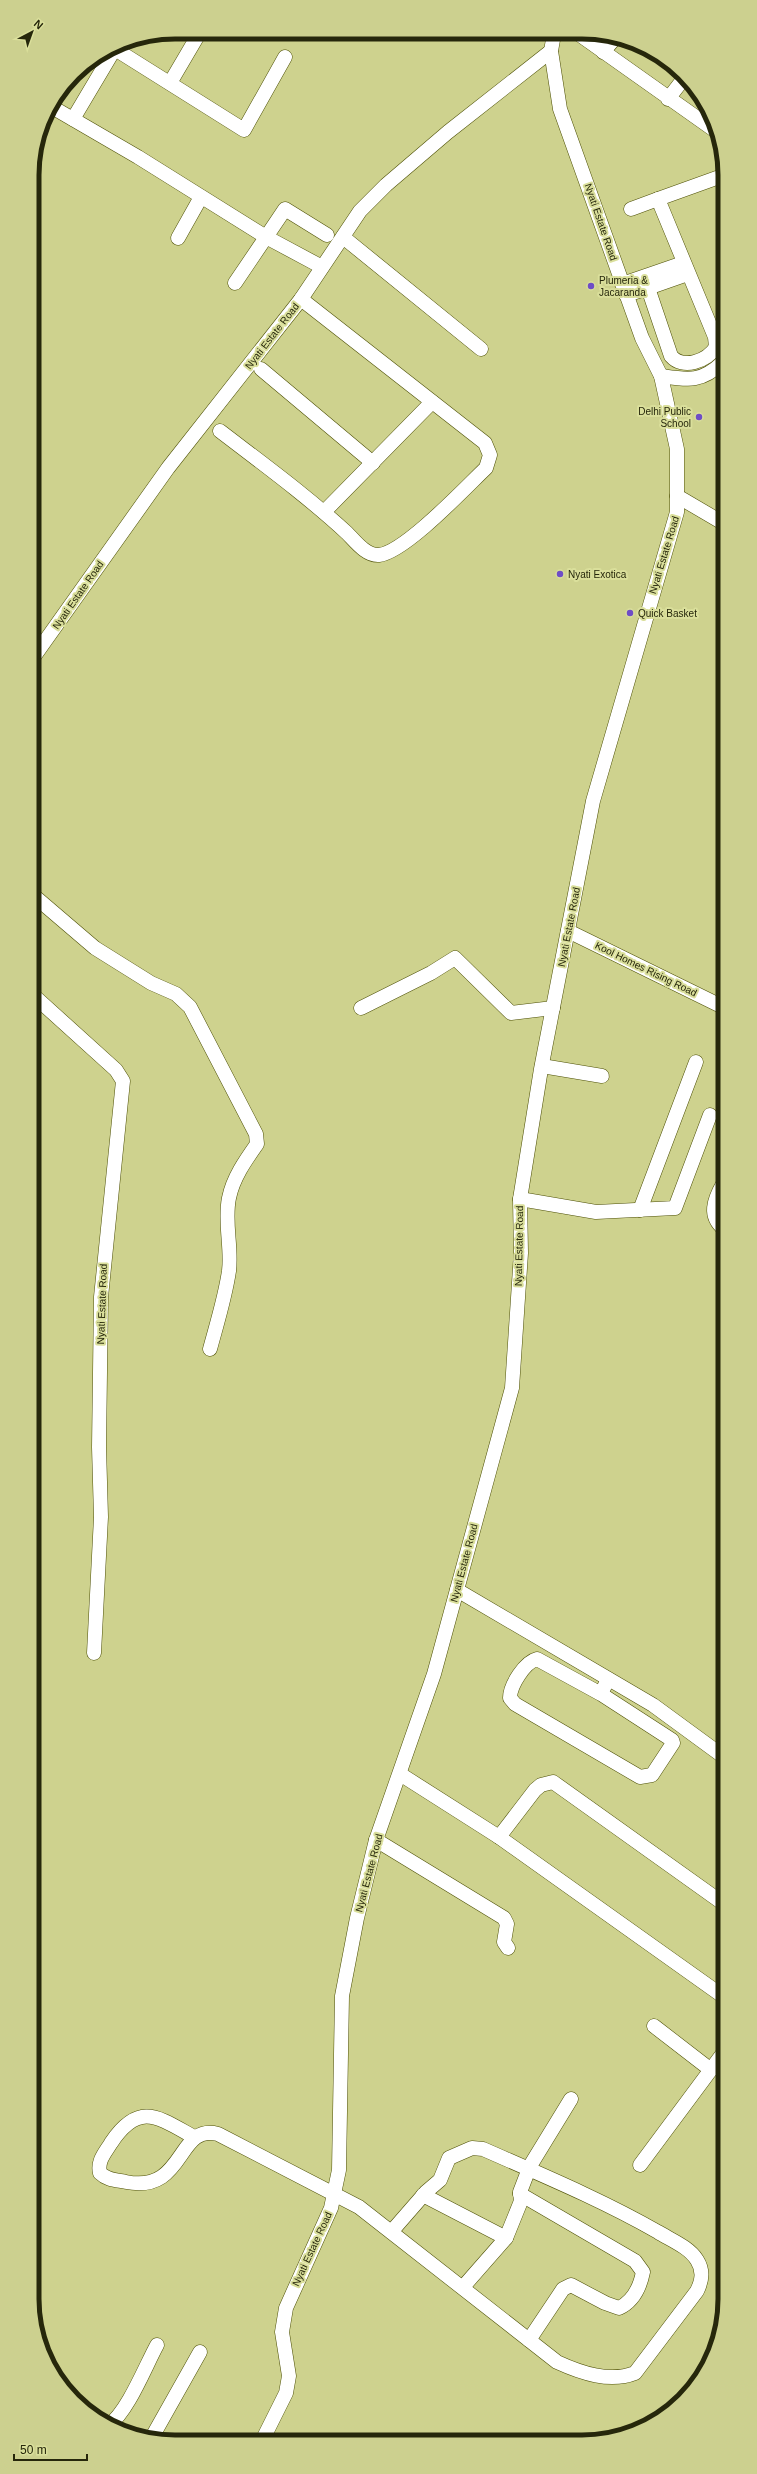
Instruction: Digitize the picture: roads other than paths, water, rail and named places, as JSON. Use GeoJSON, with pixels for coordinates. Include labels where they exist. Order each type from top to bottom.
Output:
{"type":"FeatureCollection","features":[{"type":"Feature","properties":{"kind":"street"},"geometry":{"type":"LineString","coordinates":[[170,83],[196,39]]}},
{"type":"Feature","properties":{"kind":"street","name":"Nyati Estate Road"},"geometry":{"type":"LineString","coordinates":[[265,2435],[286,2393],[289,2376],[282,2332],[286,2308],[321,2230],[334,2194],[341,2154],[342,1996],[357,1918],[376,1840],[434,1674],[512,1388],[522,1253],[520,1199],[542,1066],[593,801],[677,512],[677,449],[661,376],[642,338],[560,109],[551,51],[553,39]]}},
{"type":"Feature","properties":{"kind":"street"},"geometry":{"type":"LineString","coordinates":[[585,39],[709,127]]}},
{"type":"Feature","properties":{"kind":"street"},"geometry":{"type":"LineString","coordinates":[[603,52],[611,43]]}},
{"type":"Feature","properties":{"kind":"street"},"geometry":{"type":"LineString","coordinates":[[121,50],[244,130],[286,57]]}},
{"type":"Feature","properties":{"kind":"street","name":"Nyati Estate Road"},"geometry":{"type":"LineString","coordinates":[[39,650],[168,468],[302,299],[360,211],[386,185],[448,132],[551,51]]}},
{"type":"Feature","properties":{"kind":"street"},"geometry":{"type":"LineString","coordinates":[[73,119],[111,55]]}},
{"type":"Feature","properties":{"kind":"street"},"geometry":{"type":"LineString","coordinates":[[668,99],[681,82]]}},
{"type":"Feature","properties":{"kind":"street"},"geometry":{"type":"LineString","coordinates":[[56,109],[138,156],[266,237],[322,267]]}},
{"type":"Feature","properties":{"kind":"street"},"geometry":{"type":"LineString","coordinates":[[631,209],[718,177]]}},
{"type":"Feature","properties":{"kind":"street"},"geometry":{"type":"LineString","coordinates":[[178,238],[201,197]]}},
{"type":"Feature","properties":{"kind":"street"},"geometry":{"type":"LineString","coordinates":[[648,288],[671,356],[676,361],[683,364],[707,356],[716,347],[714,337],[658,199]]}},
{"type":"Feature","properties":{"kind":"street"},"geometry":{"type":"LineString","coordinates":[[235,283],[285,209],[327,235]]}},
{"type":"Feature","properties":{"kind":"street"},"geometry":{"type":"LineString","coordinates":[[343,237],[481,349]]}},
{"type":"Feature","properties":{"kind":"street"},"geometry":{"type":"LineString","coordinates":[[624,290],[686,269]]}},
{"type":"Feature","properties":{"kind":"street"},"geometry":{"type":"LineString","coordinates":[[624,290],[648,288],[686,269]]}},
{"type":"Feature","properties":{"kind":"street"},"geometry":{"type":"LineString","coordinates":[[220,431],[324,512],[368,553],[378,555],[388,552],[416,534],[486,468],[490,455],[485,443],[302,299]]}},
{"type":"Feature","properties":{"kind":"street"},"geometry":{"type":"LineString","coordinates":[[661,376],[695,380],[712,372],[718,366]]}},
{"type":"Feature","properties":{"kind":"street"},"geometry":{"type":"LineString","coordinates":[[261,368],[373,463]]}},
{"type":"Feature","properties":{"kind":"street"},"geometry":{"type":"LineString","coordinates":[[324,512],[432,402]]}},
{"type":"Feature","properties":{"kind":"street"},"geometry":{"type":"LineString","coordinates":[[677,496],[718,520]]}},
{"type":"Feature","properties":{"kind":"street"},"geometry":{"type":"LineString","coordinates":[[39,900],[95,948],[151,983],[176,994],[190,1007],[256,1134],[257,1144],[234,1182],[229,1199],[231,1249],[229,1271],[210,1349]]}},
{"type":"Feature","properties":{"kind":"street","name":"Kool Homes Rising Road"},"geometry":{"type":"LineString","coordinates":[[568,931],[718,1005]]}},
{"type":"Feature","properties":{"kind":"street"},"geometry":{"type":"LineString","coordinates":[[361,1008],[431,973],[455,958],[511,1013],[553,1008]]}},
{"type":"Feature","properties":{"kind":"street","name":"Nyati Estate Road"},"geometry":{"type":"LineString","coordinates":[[39,1000],[116,1070],[123,1081],[104,1251],[101,1297],[99,1447],[101,1517],[94,1653]]}},
{"type":"Feature","properties":{"kind":"street"},"geometry":{"type":"LineString","coordinates":[[640,1210],[696,1062]]}},
{"type":"Feature","properties":{"kind":"street"},"geometry":{"type":"LineString","coordinates":[[542,1066],[602,1076]]}},
{"type":"Feature","properties":{"kind":"street"},"geometry":{"type":"LineString","coordinates":[[520,1199],[596,1212],[675,1208],[710,1115]]}},
{"type":"Feature","properties":{"kind":"street"},"geometry":{"type":"LineString","coordinates":[[718,1198],[712,1211],[718,1220]]}},
{"type":"Feature","properties":{"kind":"street"},"geometry":{"type":"LineString","coordinates":[[457,1590],[653,1705],[718,1753]]}},
{"type":"Feature","properties":{"kind":"street"},"geometry":{"type":"LineString","coordinates":[[537,1659],[600,1694],[672,1740],[673,1743],[652,1775],[640,1778],[515,1704],[510,1698],[510,1692],[526,1666],[530,1661],[537,1659]]}},
{"type":"Feature","properties":{"kind":"street"},"geometry":{"type":"LineString","coordinates":[[600,1694],[608,1679]]}},
{"type":"Feature","properties":{"kind":"street"},"geometry":{"type":"LineString","coordinates":[[400,1774],[499,1837],[718,1993]]}},
{"type":"Feature","properties":{"kind":"street"},"geometry":{"type":"LineString","coordinates":[[499,1837],[535,1790],[541,1784],[553,1782],[661,1861],[718,1900]]}},
{"type":"Feature","properties":{"kind":"street"},"geometry":{"type":"LineString","coordinates":[[376,1840],[504,1918],[507,1924],[504,1942],[508,1948]]}},
{"type":"Feature","properties":{"kind":"street"},"geometry":{"type":"LineString","coordinates":[[654,2026],[711,2070]]}},
{"type":"Feature","properties":{"kind":"street"},"geometry":{"type":"LineString","coordinates":[[640,2165],[718,2060]]}},
{"type":"Feature","properties":{"kind":"street"},"geometry":{"type":"LineString","coordinates":[[463,2287],[506,2238],[521,2201],[520,2194],[529,2170],[571,2099]]}},
{"type":"Feature","properties":{"kind":"street"},"geometry":{"type":"LineString","coordinates":[[194,2137],[154,2116],[138,2116],[120,2130],[100,2160],[98,2166],[100,2173],[112,2180],[139,2185],[150,2184],[165,2174],[178,2162],[194,2137],[204,2132],[218,2134],[354,2203],[392,2231],[557,2362],[577,2371],[623,2378],[635,2373],[644,2364],[697,2291],[702,2275],[697,2259],[684,2247],[617,2209],[483,2149],[472,2148],[449,2158],[440,2180],[423,2195],[392,2231]]}},
{"type":"Feature","properties":{"kind":"street"},"geometry":{"type":"LineString","coordinates":[[520,2194],[635,2261],[643,2272],[640,2285],[628,2304],[619,2308],[605,2303],[571,2285],[563,2289],[529,2340]]}},
{"type":"Feature","properties":{"kind":"street"},"geometry":{"type":"LineString","coordinates":[[423,2195],[506,2238]]}},
{"type":"Feature","properties":{"kind":"street"},"geometry":{"type":"LineString","coordinates":[[115,2421],[157,2345]]}},
{"type":"Feature","properties":{"kind":"street"},"geometry":{"type":"LineString","coordinates":[[154,2433],[200,2352]]}},
{"type":"Feature","properties":{"kind":"place","name":"Plumeria & Jacaranda"},"geometry":{"type":"Point","coordinates":[591,286]}},
{"type":"Feature","properties":{"kind":"place","name":"Delhi Public School"},"geometry":{"type":"Point","coordinates":[699,417]}},
{"type":"Feature","properties":{"kind":"place","name":"Nyati Exotica"},"geometry":{"type":"Point","coordinates":[560,574]}},
{"type":"Feature","properties":{"kind":"place","name":"Quick Basket"},"geometry":{"type":"Point","coordinates":[630,613]}}]}
